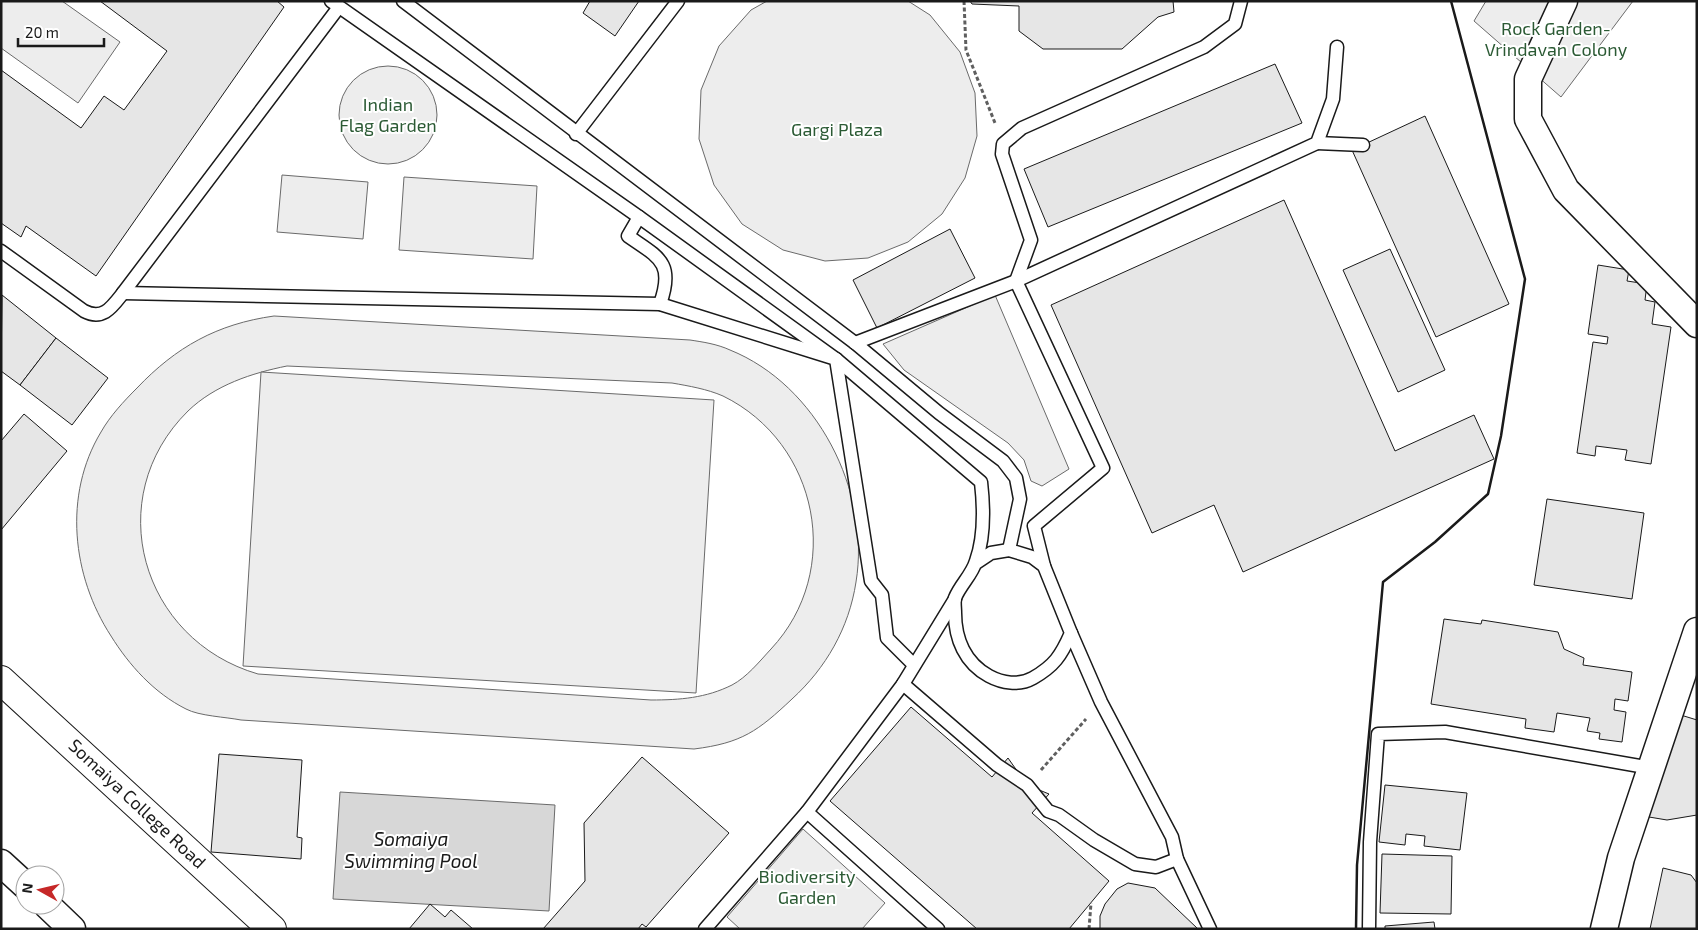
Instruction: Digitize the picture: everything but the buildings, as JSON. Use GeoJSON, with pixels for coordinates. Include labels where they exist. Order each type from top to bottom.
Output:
{"type":"FeatureCollection","features":[{"type":"Feature","properties":{"kind":"street"},"geometry":{"type":"LineString","coordinates":[[1564,1],[1528,79],[1528,119],[1566,190],[1697,324]]}},
{"type":"Feature","properties":{"kind":"street"},"geometry":{"type":"LineString","coordinates":[[1604,929],[1621,858],[1697,631]]}},
{"type":"Feature","properties":{"kind":"street","name":"Somaiya College Road"},"geometry":{"type":"LineString","coordinates":[[1,680],[272,929]]}},
{"type":"Feature","properties":{"kind":"street"},"geometry":{"type":"LineString","coordinates":[[1,863],[15,876]]}},
{"type":"Feature","properties":{"kind":"street"},"geometry":{"type":"LineString","coordinates":[[57,915],[72,929]]}},
{"type":"Feature","properties":{"kind":"lane"},"geometry":{"type":"LineString","coordinates":[[403,1],[576,134],[855,343],[939,413],[1003,461],[1016,478],[1020,499],[1008,550]]}},
{"type":"Feature","properties":{"kind":"lane"},"geometry":{"type":"LineString","coordinates":[[576,134],[678,1]]}},
{"type":"Feature","properties":{"kind":"lane"},"geometry":{"type":"LineString","coordinates":[[1209,928],[1177,858],[1172,838],[1101,702],[1044,566],[1034,526],[1103,468],[1016,280],[1031,240],[1002,154],[1003,144],[1022,128],[1204,47],[1235,24],[1241,1]]}},
{"type":"Feature","properties":{"kind":"lane"},"geometry":{"type":"LineString","coordinates":[[1,251],[92,315],[104,313],[124,294],[335,4],[639,217],[836,359],[981,482],[983,531],[976,563],[903,684],[807,812],[705,929]]}},
{"type":"Feature","properties":{"kind":"lane"},"geometry":{"type":"LineString","coordinates":[[1316,144],[1333,99],[1337,47]]}},
{"type":"Feature","properties":{"kind":"lane"},"geometry":{"type":"LineString","coordinates":[[855,343],[1016,280],[1316,144],[1363,144]]}},
{"type":"Feature","properties":{"kind":"lane"},"geometry":{"type":"LineString","coordinates":[[639,217],[628,236],[658,256],[662,264],[665,283],[660,304]]}},
{"type":"Feature","properties":{"kind":"lane"},"geometry":{"type":"LineString","coordinates":[[124,294],[660,304],[836,359]]}},
{"type":"Feature","properties":{"kind":"lane"},"geometry":{"type":"LineString","coordinates":[[836,359],[871,581],[882,594],[887,638],[914,665]]}},
{"type":"Feature","properties":{"kind":"lane"},"geometry":{"type":"LineString","coordinates":[[976,563],[991,553],[1008,550],[1032,557],[1044,566]]}},
{"type":"Feature","properties":{"kind":"lane"},"geometry":{"type":"LineString","coordinates":[[955,599],[959,643],[971,663],[980,672],[996,680],[1013,684],[1030,680],[1046,670],[1060,657],[1071,633]]}},
{"type":"Feature","properties":{"kind":"lane"},"geometry":{"type":"LineString","coordinates":[[903,684],[997,765],[1027,786],[1048,811],[1059,815],[1094,840],[1134,864],[1156,867],[1177,858]]}},
{"type":"Feature","properties":{"kind":"lane"},"geometry":{"type":"LineString","coordinates":[[1369,929],[1370,842],[1378,734],[1445,732],[1651,768]]}},
{"type":"Feature","properties":{"kind":"lane"},"geometry":{"type":"LineString","coordinates":[[807,812],[938,929]]}},
{"type":"Feature","properties":{"kind":"path"},"geometry":{"type":"LineString","coordinates":[[964,1],[966,50],[1003,144]]}},
{"type":"Feature","properties":{"kind":"path"},"geometry":{"type":"LineString","coordinates":[[1027,786],[1101,702]]}},
{"type":"Feature","properties":{"kind":"path"},"geometry":{"type":"LineString","coordinates":[[1089,929],[1091,903]]}},
{"type":"Feature","properties":{"kind":"green space"},"geometry":{"type":"Polygon","coordinates":[[[1,1],[62,1],[120,42],[78,103],[1,48],[1,1]]]}},
{"type":"Feature","properties":{"kind":"green space","name":"Gargi Plaza"},"geometry":{"type":"Polygon","coordinates":[[[767,1],[908,1],[930,15],[960,52],[975,93],[977,136],[965,178],[942,214],[908,242],[868,258],[825,261],[783,250],[742,224],[714,185],[699,139],[701,90],[719,46],[751,10],[767,1]]]}},
{"type":"Feature","properties":{"kind":"green space","name":"Rock Garden- Vrindavan Colony"},"geometry":{"type":"Polygon","coordinates":[[[1486,1],[1633,1],[1561,97],[1474,21],[1486,1]]]}},
{"type":"Feature","properties":{"kind":"green space","name":"Indian Flag Garden"},"geometry":{"type":"Polygon","coordinates":[[[388,66],[398,67],[415,74],[429,88],[436,105],[436,125],[429,142],[415,156],[398,163],[388,164],[378,163],[361,156],[347,142],[340,125],[339,115],[340,105],[347,88],[361,74],[378,67],[388,66]]]}},
{"type":"Feature","properties":{"kind":"green space"},"geometry":{"type":"Polygon","coordinates":[[[282,175],[368,182],[363,239],[277,232],[282,175]]]}},
{"type":"Feature","properties":{"kind":"green space"},"geometry":{"type":"Polygon","coordinates":[[[404,177],[537,186],[533,259],[399,250],[404,177]]]}},
{"type":"Feature","properties":{"kind":"green space"},"geometry":{"type":"Polygon","coordinates":[[[995,295],[1069,469],[1042,486],[1031,481],[1024,460],[1008,443],[904,370],[883,344],[995,295]]]}},
{"type":"Feature","properties":{"kind":"green space"},"geometry":{"type":"Polygon","coordinates":[[[274,316],[690,340],[725,348],[761,366],[788,388],[812,415],[831,445],[846,478],[855,512],[858,547],[856,582],[848,615],[834,646],[804,687],[759,727],[737,739],[694,749],[241,720],[198,713],[186,709],[163,695],[134,668],[118,647],[98,613],[88,588],[81,562],[77,535],[77,508],[81,482],[89,456],[101,432],[122,403],[152,373],[182,349],[216,331],[274,316]],[[287,366],[247,376],[222,387],[199,402],[188,411],[161,446],[145,484],[141,523],[146,562],[161,599],[185,631],[218,657],[258,674],[651,700],[683,699],[712,693],[732,685],[748,674],[771,649],[794,618],[808,583],[813,547],[810,511],[800,476],[781,444],[756,417],[723,396],[672,383],[287,366]]]}},
{"type":"Feature","properties":{"kind":"green space"},"geometry":{"type":"Polygon","coordinates":[[[261,372],[714,400],[696,693],[243,666],[261,372]]]}},
{"type":"Feature","properties":{"kind":"green space","name":"Biodiversity Garden"},"geometry":{"type":"Polygon","coordinates":[[[803,829],[885,903],[862,929],[740,929],[727,917],[803,829]]]}},
{"type":"Feature","properties":{"kind":"water","name":"Somaiya Swimming Pool"},"geometry":{"type":"Polygon","coordinates":[[[340,792],[555,805],[549,911],[333,899],[340,792]]]}},
{"type":"Feature","properties":{"kind":"wall"},"geometry":{"type":"LineString","coordinates":[[1356,929],[1357,865],[1383,582],[1435,542],[1488,494],[1501,436],[1525,279],[1451,1]]}}]}
